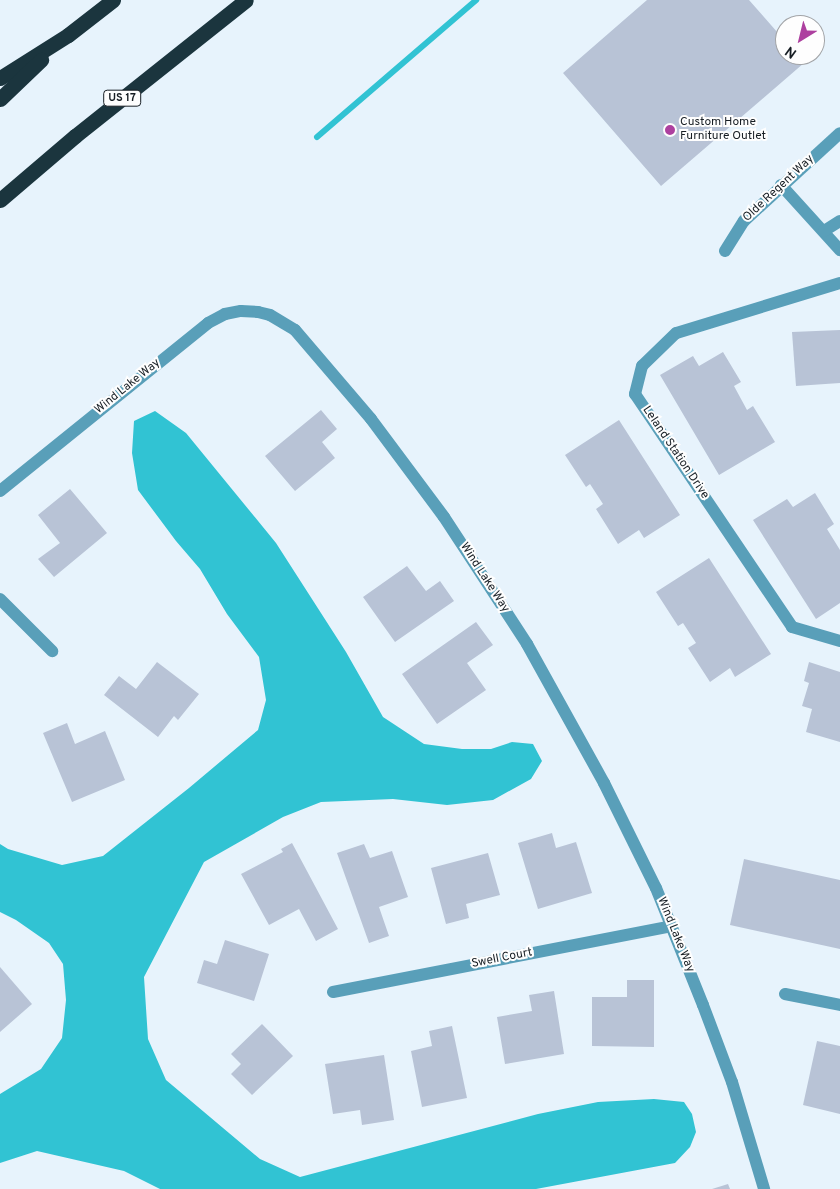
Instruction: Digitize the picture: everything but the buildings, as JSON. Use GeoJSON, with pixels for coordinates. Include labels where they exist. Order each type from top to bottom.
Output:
{"type":"FeatureCollection","features":[{"type":"Feature","properties":{"kind":"highway"},"geometry":{"type":"LineString","coordinates":[[0,99],[68,35],[113,0]]}},
{"type":"Feature","properties":{"kind":"highway","name":"US 17"},"geometry":{"type":"LineString","coordinates":[[0,200],[75,136],[246,0]]}},
{"type":"Feature","properties":{"kind":"highway"},"geometry":{"type":"LineString","coordinates":[[0,78],[68,35]]}},
{"type":"Feature","properties":{"kind":"street","name":"Olde Regent Way"},"geometry":{"type":"LineString","coordinates":[[725,251],[744,221],[781,185],[840,133]]}},
{"type":"Feature","properties":{"kind":"street"},"geometry":{"type":"LineString","coordinates":[[781,185],[840,250]]}},
{"type":"Feature","properties":{"kind":"street"},"geometry":{"type":"LineString","coordinates":[[824,231],[840,221]]}},
{"type":"Feature","properties":{"kind":"street","name":"Leland Station Drive"},"geometry":{"type":"LineString","coordinates":[[840,283],[676,333],[642,366],[635,394],[792,627],[840,641]]}},
{"type":"Feature","properties":{"kind":"street","name":"Wind Lake Way"},"geometry":{"type":"LineString","coordinates":[[0,491],[208,323],[224,314],[241,311],[264,313],[281,320],[308,344],[371,419],[444,517],[527,644],[604,783],[672,926],[732,1082],[764,1189]]}},
{"type":"Feature","properties":{"kind":"street"},"geometry":{"type":"LineString","coordinates":[[0,599],[52,651]]}},
{"type":"Feature","properties":{"kind":"street","name":"Swell Court"},"geometry":{"type":"LineString","coordinates":[[333,992],[672,926]]}},
{"type":"Feature","properties":{"kind":"street"},"geometry":{"type":"LineString","coordinates":[[785,994],[840,1005]]}},
{"type":"Feature","properties":{"kind":"water"},"geometry":{"type":"Polygon","coordinates":[[[155,411],[186,433],[276,543],[346,652],[383,717],[424,744],[462,749],[491,749],[512,742],[533,744],[542,761],[531,779],[493,800],[447,805],[393,799],[321,802],[283,817],[204,862],[144,977],[148,1039],[166,1080],[260,1159],[300,1177],[538,1114],[598,1102],[654,1099],[684,1102],[692,1114],[696,1132],[690,1147],[675,1163],[536,1189],[160,1189],[124,1171],[37,1151],[0,1163],[0,1094],[41,1069],[62,1038],[66,1000],[63,964],[49,943],[16,920],[0,912],[0,844],[8,849],[62,865],[103,856],[258,730],[266,700],[259,657],[227,614],[200,569],[176,541],[138,490],[132,453],[134,421],[155,411]]]}},
{"type":"Feature","properties":{"kind":"waterway"},"geometry":{"type":"LineString","coordinates":[[317,137],[476,0]]}},
{"type":"Feature","properties":{"kind":"place","name":"Custom Home Furniture Outlet"},"geometry":{"type":"Point","coordinates":[670,130]}}]}
